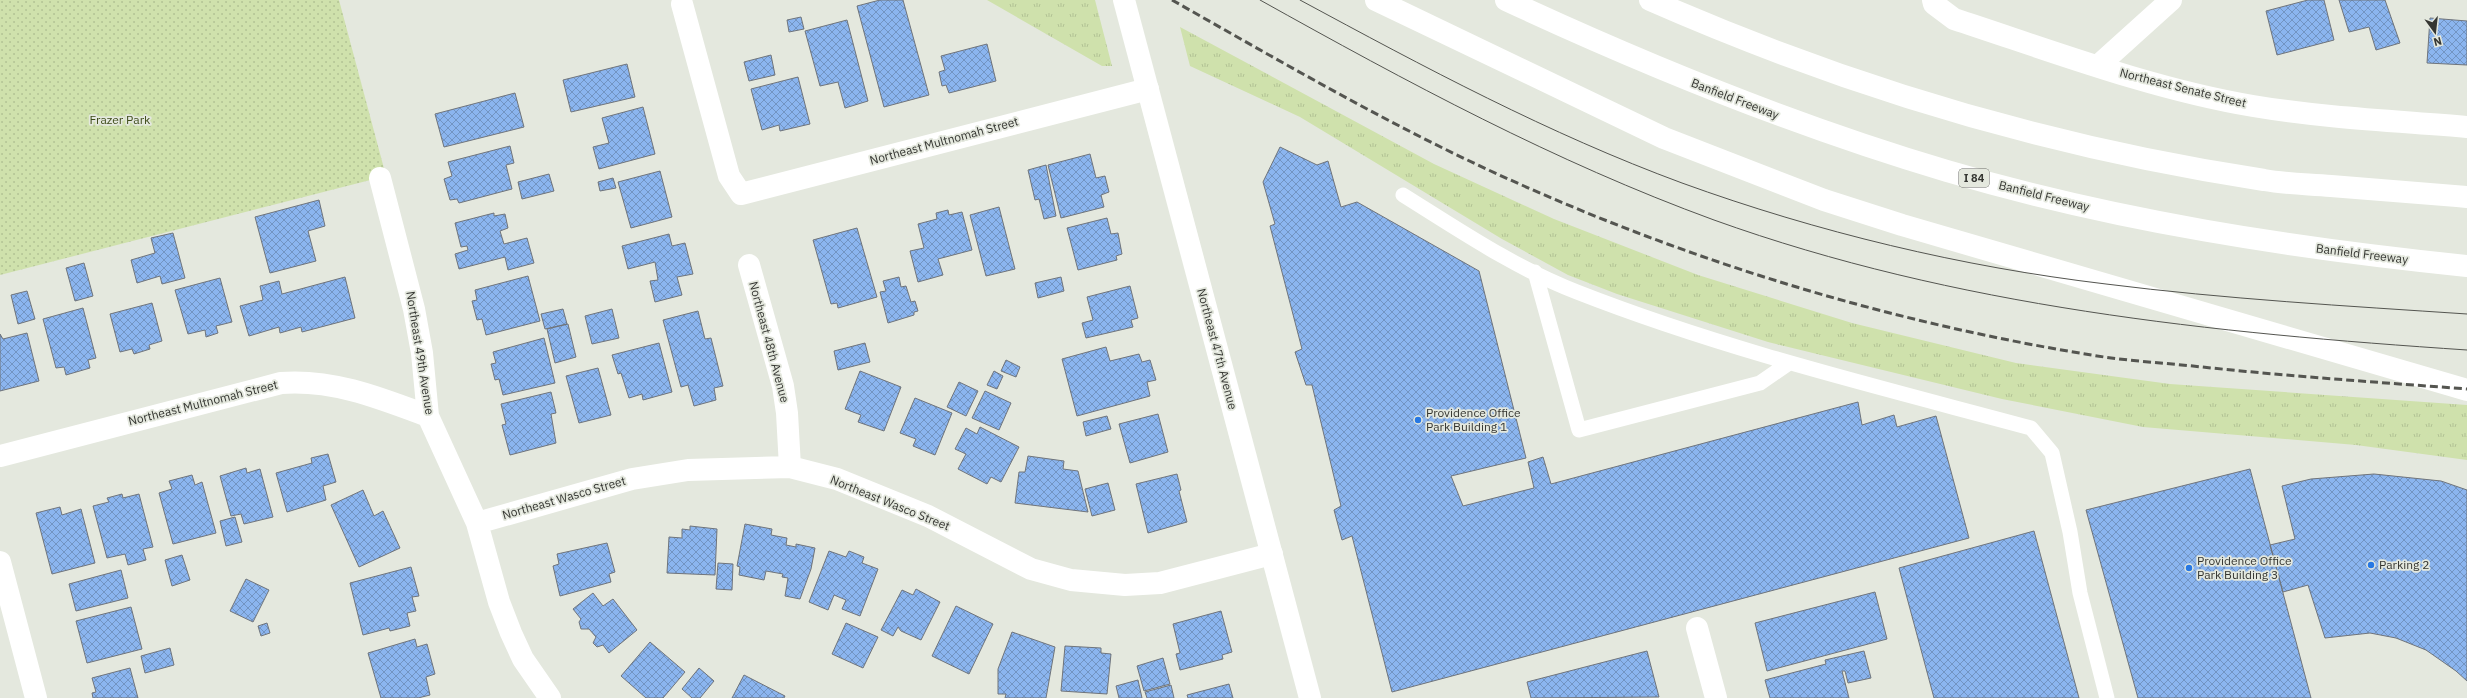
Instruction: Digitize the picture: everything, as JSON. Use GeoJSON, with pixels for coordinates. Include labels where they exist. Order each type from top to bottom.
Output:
{"type":"FeatureCollection","features":[{"type":"Feature","properties":{"kind":"main road","name":"Northeast 47th Avenue"},"geometry":{"type":"LineString","coordinates":[[1124,0],[1310,698]]}},
{"type":"Feature","properties":{"kind":"main road"},"geometry":{"type":"LineString","coordinates":[[1376,0],[1664,138],[1824,200],[1902,225],[2467,390]]}},
{"type":"Feature","properties":{"kind":"main road","name":"Banfield Freeway"},"geometry":{"type":"LineString","coordinates":[[1506,0],[1653,66],[1750,106],[1847,140],[1950,172],[2052,198],[2154,221],[2360,254],[2467,266]]}},
{"type":"Feature","properties":{"kind":"main road"},"geometry":{"type":"LineString","coordinates":[[1650,0],[1771,50],[1866,84],[1967,115],[2066,141],[2166,163],[2266,181],[2467,196]]}},
{"type":"Feature","properties":{"kind":"main road"},"geometry":{"type":"LineString","coordinates":[[2099,65],[2171,0]]}},
{"type":"Feature","properties":{"kind":"main road","name":"Northeast Senate Street"},"geometry":{"type":"LineString","coordinates":[[1934,2],[1954,19],[2183,90],[2253,106],[2335,116],[2467,127]]}},
{"type":"Feature","properties":{"kind":"main road","name":"Northeast Multnomah Street"},"geometry":{"type":"LineString","coordinates":[[682,4],[730,176],[741,194],[1146,83]]}},
{"type":"Feature","properties":{"kind":"main road","name":"Northeast 49th Avenue"},"geometry":{"type":"LineString","coordinates":[[380,178],[414,309],[422,353],[428,416],[477,523],[499,602],[511,633],[523,659],[550,698]]}},
{"type":"Feature","properties":{"kind":"main road","name":"Northeast 48th Avenue"},"geometry":{"type":"LineString","coordinates":[[749,265],[783,386],[787,413],[790,467]]}},
{"type":"Feature","properties":{"kind":"main road","name":"Northeast Multnomah Street"},"geometry":{"type":"LineString","coordinates":[[0,456],[281,383],[306,381],[336,386],[428,416]]}},
{"type":"Feature","properties":{"kind":"main road","name":"Northeast Wasco Street"},"geometry":{"type":"LineString","coordinates":[[477,523],[632,479],[688,470],[790,467],[837,479],[928,516],[1031,569],[1071,580],[1125,585],[1160,583],[1272,554]]}},
{"type":"Feature","properties":{"kind":"main road"},"geometry":{"type":"LineString","coordinates":[[0,562],[36,698]]}},
{"type":"Feature","properties":{"kind":"main road"},"geometry":{"type":"LineString","coordinates":[[1697,628],[1716,698]]}},
{"type":"Feature","properties":{"kind":"lane"},"geometry":{"type":"LineString","coordinates":[[1402,195],[1505,258],[1576,292],[1789,363],[2031,428],[2052,453],[2070,532],[2080,593],[2107,698]]}},
{"type":"Feature","properties":{"kind":"lane"},"geometry":{"type":"LineString","coordinates":[[1535,272],[1579,430],[1760,383],[1789,363]]}},
{"type":"Feature","properties":{"kind":"green space","name":"Frazer Park"},"geometry":{"type":"Polygon","coordinates":[[[0,0],[339,0],[386,176],[0,275],[0,0]]]}},
{"type":"Feature","properties":{"kind":"green space"},"geometry":{"type":"Polygon","coordinates":[[[987,0],[1095,0],[1112,66],[1102,66],[987,0]]]}},
{"type":"Feature","properties":{"kind":"green space"},"geometry":{"type":"Polygon","coordinates":[[[1180,27],[1434,164],[1554,219],[1698,275],[1852,323],[2016,363],[2170,384],[2467,405],[2467,460],[2356,445],[2143,427],[2002,399],[1768,342],[1617,294],[1568,275],[1502,239],[1300,117],[1190,66],[1180,27]]]}},
{"type":"Feature","properties":{"kind":"building"},"geometry":{"type":"Polygon","coordinates":[[[880,0],[903,0],[929,95],[884,107],[857,6],[880,0]]]}},
{"type":"Feature","properties":{"kind":"building"},"geometry":{"type":"Polygon","coordinates":[[[2308,0],[2324,0],[2334,40],[2277,55],[2266,11],[2308,0]]]}},
{"type":"Feature","properties":{"kind":"building"},"geometry":{"type":"Polygon","coordinates":[[[2339,0],[2385,0],[2400,43],[2376,50],[2369,27],[2349,32],[2339,0]]]}},
{"type":"Feature","properties":{"kind":"building"},"geometry":{"type":"Polygon","coordinates":[[[801,17],[804,29],[789,32],[787,20],[801,17]]]}},
{"type":"Feature","properties":{"kind":"building"},"geometry":{"type":"Polygon","coordinates":[[[2430,18],[2467,21],[2467,65],[2427,63],[2430,18]]]}},
{"type":"Feature","properties":{"kind":"building"},"geometry":{"type":"Polygon","coordinates":[[[847,20],[868,101],[845,108],[838,82],[820,86],[805,31],[847,20]]]}},
{"type":"Feature","properties":{"kind":"building"},"geometry":{"type":"Polygon","coordinates":[[[987,44],[996,81],[949,93],[946,85],[942,86],[939,72],[945,70],[941,56],[987,44]]]}},
{"type":"Feature","properties":{"kind":"building"},"geometry":{"type":"Polygon","coordinates":[[[771,55],[775,75],[749,81],[744,62],[771,55]]]}},
{"type":"Feature","properties":{"kind":"building"},"geometry":{"type":"Polygon","coordinates":[[[627,64],[635,97],[571,112],[563,80],[627,64]]]}},
{"type":"Feature","properties":{"kind":"building"},"geometry":{"type":"Polygon","coordinates":[[[798,77],[810,124],[780,131],[779,125],[762,130],[751,89],[798,77]]]}},
{"type":"Feature","properties":{"kind":"building"},"geometry":{"type":"Polygon","coordinates":[[[515,93],[524,127],[444,147],[435,114],[515,93]]]}},
{"type":"Feature","properties":{"kind":"building"},"geometry":{"type":"Polygon","coordinates":[[[643,107],[655,154],[599,169],[593,147],[609,143],[602,118],[643,107]]]}},
{"type":"Feature","properties":{"kind":"building"},"geometry":{"type":"Polygon","coordinates":[[[510,146],[514,163],[506,165],[512,189],[459,203],[457,199],[450,200],[444,179],[452,176],[448,162],[510,146]]]}},
{"type":"Feature","properties":{"kind":"building","name":"Providence Office Park Building 1"},"geometry":{"type":"Polygon","coordinates":[[[1280,147],[1317,165],[1328,161],[1341,207],[1357,202],[1479,271],[1526,458],[1451,476],[1463,506],[1534,488],[1528,462],[1543,457],[1551,484],[1858,402],[1862,425],[1894,415],[1897,427],[1936,416],[1969,538],[1392,692],[1352,536],[1342,540],[1334,510],[1341,506],[1312,385],[1306,385],[1295,352],[1302,349],[1270,226],[1275,224],[1263,182],[1280,147]]]}},
{"type":"Feature","properties":{"kind":"building"},"geometry":{"type":"Polygon","coordinates":[[[1090,154],[1096,178],[1105,176],[1109,192],[1101,195],[1104,207],[1061,218],[1048,165],[1090,154]]]}},
{"type":"Feature","properties":{"kind":"building"},"geometry":{"type":"Polygon","coordinates":[[[1046,165],[1056,216],[1044,219],[1039,199],[1035,200],[1028,170],[1046,165]]]}},
{"type":"Feature","properties":{"kind":"building"},"geometry":{"type":"Polygon","coordinates":[[[660,171],[672,217],[631,228],[618,182],[660,171]]]}},
{"type":"Feature","properties":{"kind":"building"},"geometry":{"type":"Polygon","coordinates":[[[549,174],[554,191],[522,199],[518,182],[549,174]]]}},
{"type":"Feature","properties":{"kind":"building"},"geometry":{"type":"Polygon","coordinates":[[[613,178],[616,188],[600,191],[598,182],[613,178]]]}},
{"type":"Feature","properties":{"kind":"building"},"geometry":{"type":"Polygon","coordinates":[[[319,200],[325,226],[308,231],[316,261],[270,273],[255,217],[319,200]]]}},
{"type":"Feature","properties":{"kind":"building"},"geometry":{"type":"Polygon","coordinates":[[[999,207],[1015,269],[986,276],[970,215],[999,207]]]}},
{"type":"Feature","properties":{"kind":"building"},"geometry":{"type":"Polygon","coordinates":[[[948,210],[949,215],[962,212],[972,250],[938,259],[943,275],[918,282],[910,251],[924,248],[918,224],[937,219],[936,213],[948,210]]]}},
{"type":"Feature","properties":{"kind":"building"},"geometry":{"type":"Polygon","coordinates":[[[494,213],[494,216],[505,214],[508,228],[500,231],[504,244],[527,238],[534,263],[508,270],[505,257],[459,269],[455,254],[468,250],[467,246],[461,247],[455,223],[494,213]]]}},
{"type":"Feature","properties":{"kind":"building"},"geometry":{"type":"Polygon","coordinates":[[[1107,218],[1111,234],[1118,233],[1122,254],[1116,256],[1117,260],[1078,270],[1067,228],[1107,218]]]}},
{"type":"Feature","properties":{"kind":"building"},"geometry":{"type":"Polygon","coordinates":[[[857,228],[877,297],[838,308],[837,303],[831,304],[813,240],[857,228]]]}},
{"type":"Feature","properties":{"kind":"building"},"geometry":{"type":"Polygon","coordinates":[[[173,233],[185,278],[162,284],[160,276],[137,283],[131,260],[155,253],[151,238],[173,233]]]}},
{"type":"Feature","properties":{"kind":"building"},"geometry":{"type":"Polygon","coordinates":[[[669,234],[672,246],[685,243],[693,274],[677,277],[682,295],[655,302],[650,281],[658,280],[655,262],[628,269],[622,246],[669,234]]]}},
{"type":"Feature","properties":{"kind":"building"},"geometry":{"type":"Polygon","coordinates":[[[84,263],[93,296],[75,301],[66,268],[84,263]]]}},
{"type":"Feature","properties":{"kind":"building"},"geometry":{"type":"Polygon","coordinates":[[[528,276],[540,321],[486,335],[482,319],[477,320],[472,301],[477,300],[475,290],[528,276]]]}},
{"type":"Feature","properties":{"kind":"building"},"geometry":{"type":"Polygon","coordinates":[[[345,277],[355,318],[302,332],[301,327],[280,333],[279,327],[249,336],[240,306],[263,300],[260,286],[279,281],[282,294],[345,277]]]}},
{"type":"Feature","properties":{"kind":"building"},"geometry":{"type":"Polygon","coordinates":[[[899,277],[901,287],[906,286],[911,302],[915,301],[918,311],[914,312],[914,315],[888,323],[880,292],[886,291],[883,281],[899,277]]]}},
{"type":"Feature","properties":{"kind":"building"},"geometry":{"type":"Polygon","coordinates":[[[1061,277],[1064,291],[1038,298],[1035,283],[1061,277]]]}},
{"type":"Feature","properties":{"kind":"building"},"geometry":{"type":"Polygon","coordinates":[[[220,278],[232,322],[216,326],[218,333],[206,337],[205,330],[188,334],[175,290],[220,278]]]}},
{"type":"Feature","properties":{"kind":"building"},"geometry":{"type":"Polygon","coordinates":[[[1130,286],[1138,318],[1131,320],[1133,327],[1086,338],[1082,323],[1093,320],[1087,297],[1130,286]]]}},
{"type":"Feature","properties":{"kind":"building"},"geometry":{"type":"Polygon","coordinates":[[[27,291],[35,319],[18,324],[11,295],[27,291]]]}},
{"type":"Feature","properties":{"kind":"building"},"geometry":{"type":"Polygon","coordinates":[[[152,303],[162,341],[149,345],[150,349],[134,354],[132,349],[120,352],[110,314],[152,303]]]}},
{"type":"Feature","properties":{"kind":"building"},"geometry":{"type":"Polygon","coordinates":[[[83,308],[96,358],[88,360],[90,368],[66,375],[64,367],[56,368],[43,319],[83,308]]]}},
{"type":"Feature","properties":{"kind":"building"},"geometry":{"type":"Polygon","coordinates":[[[563,309],[567,324],[545,329],[541,314],[563,309]]]}},
{"type":"Feature","properties":{"kind":"building"},"geometry":{"type":"Polygon","coordinates":[[[612,309],[619,338],[592,344],[585,316],[612,309]]]}},
{"type":"Feature","properties":{"kind":"building"},"geometry":{"type":"Polygon","coordinates":[[[698,311],[705,339],[711,338],[723,386],[714,388],[716,400],[694,406],[688,385],[681,387],[663,320],[698,311]]]}},
{"type":"Feature","properties":{"kind":"building"},"geometry":{"type":"Polygon","coordinates":[[[568,324],[576,357],[555,363],[547,329],[568,324]]]}},
{"type":"Feature","properties":{"kind":"building"},"geometry":{"type":"Polygon","coordinates":[[[27,333],[39,381],[0,391],[0,334],[3,339],[27,333]]]}},
{"type":"Feature","properties":{"kind":"building"},"geometry":{"type":"Polygon","coordinates":[[[544,338],[555,383],[503,395],[499,379],[495,380],[491,364],[496,363],[493,352],[544,338]]]}},
{"type":"Feature","properties":{"kind":"building"},"geometry":{"type":"Polygon","coordinates":[[[659,343],[672,392],[643,400],[642,394],[629,398],[621,373],[618,374],[612,355],[659,343]]]}},
{"type":"Feature","properties":{"kind":"building"},"geometry":{"type":"Polygon","coordinates":[[[865,343],[870,362],[838,370],[834,351],[865,343]]]}},
{"type":"Feature","properties":{"kind":"building"},"geometry":{"type":"Polygon","coordinates":[[[1106,347],[1110,361],[1139,354],[1142,362],[1150,360],[1156,380],[1147,382],[1150,396],[1077,416],[1062,359],[1106,347]]]}},
{"type":"Feature","properties":{"kind":"building"},"geometry":{"type":"Polygon","coordinates":[[[1006,360],[1020,367],[1016,377],[1001,371],[1006,360]]]}},
{"type":"Feature","properties":{"kind":"building"},"geometry":{"type":"Polygon","coordinates":[[[598,368],[611,415],[579,423],[566,376],[598,368]]]}},
{"type":"Feature","properties":{"kind":"building"},"geometry":{"type":"Polygon","coordinates":[[[860,371],[901,387],[884,431],[858,422],[861,415],[845,409],[860,371]]]}},
{"type":"Feature","properties":{"kind":"building"},"geometry":{"type":"Polygon","coordinates":[[[994,371],[1003,376],[997,389],[987,385],[994,371]]]}},
{"type":"Feature","properties":{"kind":"building"},"geometry":{"type":"Polygon","coordinates":[[[959,382],[978,391],[966,416],[947,407],[959,382]]]}},
{"type":"Feature","properties":{"kind":"building"},"geometry":{"type":"Polygon","coordinates":[[[985,391],[1011,403],[999,430],[972,418],[985,391]]]}},
{"type":"Feature","properties":{"kind":"building"},"geometry":{"type":"Polygon","coordinates":[[[551,392],[556,413],[551,414],[556,443],[510,455],[502,425],[506,424],[501,404],[551,392]]]}},
{"type":"Feature","properties":{"kind":"building"},"geometry":{"type":"Polygon","coordinates":[[[915,398],[952,413],[935,455],[913,446],[916,439],[900,433],[915,398]]]}},
{"type":"Feature","properties":{"kind":"building"},"geometry":{"type":"Polygon","coordinates":[[[1158,414],[1168,452],[1130,463],[1119,424],[1158,414]]]}},
{"type":"Feature","properties":{"kind":"building"},"geometry":{"type":"Polygon","coordinates":[[[1107,416],[1111,429],[1086,436],[1083,422],[1107,416]]]}},
{"type":"Feature","properties":{"kind":"building"},"geometry":{"type":"Polygon","coordinates":[[[980,427],[1019,447],[1001,482],[991,477],[987,484],[958,469],[966,454],[955,449],[966,428],[977,434],[980,427]]]}},
{"type":"Feature","properties":{"kind":"building"},"geometry":{"type":"Polygon","coordinates":[[[328,454],[336,482],[323,486],[326,500],[287,512],[276,473],[312,463],[311,458],[328,454]]]}},
{"type":"Feature","properties":{"kind":"building"},"geometry":{"type":"Polygon","coordinates":[[[1028,456],[1064,461],[1063,469],[1078,471],[1088,512],[1015,503],[1019,472],[1025,472],[1028,456]]]}},
{"type":"Feature","properties":{"kind":"building"},"geometry":{"type":"Polygon","coordinates":[[[246,468],[247,473],[260,469],[273,517],[244,524],[241,514],[231,516],[220,476],[246,468]]]}},
{"type":"Feature","properties":{"kind":"building","name":"Providence Office Park Building 3"},"geometry":{"type":"Polygon","coordinates":[[[2250,469],[2311,698],[2138,698],[2086,510],[2250,469]]]}},
{"type":"Feature","properties":{"kind":"building"},"geometry":{"type":"Polygon","coordinates":[[[1177,474],[1181,490],[1179,491],[1187,522],[1148,533],[1136,484],[1177,474]]]}},
{"type":"Feature","properties":{"kind":"building","name":"Parking 2"},"geometry":{"type":"Polygon","coordinates":[[[2374,474],[2441,481],[2467,490],[2467,681],[2456,671],[2426,650],[2396,638],[2370,633],[2325,638],[2308,585],[2283,592],[2270,545],[2295,539],[2282,486],[2311,479],[2374,474]]]}},
{"type":"Feature","properties":{"kind":"building"},"geometry":{"type":"Polygon","coordinates":[[[192,475],[195,485],[202,482],[216,533],[173,544],[159,493],[172,489],[169,481],[192,475]]]}},
{"type":"Feature","properties":{"kind":"building"},"geometry":{"type":"Polygon","coordinates":[[[1108,483],[1115,510],[1092,516],[1085,489],[1108,483]]]}},
{"type":"Feature","properties":{"kind":"building"},"geometry":{"type":"Polygon","coordinates":[[[363,490],[374,516],[383,511],[400,548],[359,567],[331,505],[363,490]]]}},
{"type":"Feature","properties":{"kind":"building"},"geometry":{"type":"Polygon","coordinates":[[[122,494],[123,498],[139,494],[153,547],[143,549],[146,560],[128,565],[125,554],[107,558],[93,506],[109,502],[107,498],[122,494]]]}},
{"type":"Feature","properties":{"kind":"building"},"geometry":{"type":"Polygon","coordinates":[[[60,507],[62,515],[81,509],[95,563],[52,574],[36,513],[60,507]]]}},
{"type":"Feature","properties":{"kind":"building"},"geometry":{"type":"Polygon","coordinates":[[[235,517],[242,542],[226,546],[220,521],[235,517]]]}},
{"type":"Feature","properties":{"kind":"building"},"geometry":{"type":"Polygon","coordinates":[[[745,524],[772,529],[771,535],[787,538],[786,545],[796,547],[796,544],[815,548],[811,569],[800,599],[785,596],[788,578],[782,577],[783,574],[766,571],[764,580],[739,575],[740,567],[737,566],[745,524]]]}},
{"type":"Feature","properties":{"kind":"building"},"geometry":{"type":"Polygon","coordinates":[[[690,526],[717,529],[715,575],[667,573],[669,537],[682,538],[682,529],[690,530],[690,526]]]}},
{"type":"Feature","properties":{"kind":"building"},"geometry":{"type":"Polygon","coordinates":[[[2034,531],[2079,698],[1934,698],[1899,568],[2034,531]]]}},
{"type":"Feature","properties":{"kind":"building"},"geometry":{"type":"Polygon","coordinates":[[[607,543],[615,572],[609,574],[611,582],[560,596],[553,566],[559,564],[557,554],[607,543]]]}},
{"type":"Feature","properties":{"kind":"building"},"geometry":{"type":"Polygon","coordinates":[[[829,551],[846,557],[849,551],[864,557],[862,563],[878,569],[860,616],[842,609],[846,600],[834,595],[828,610],[809,602],[829,551]]]}},
{"type":"Feature","properties":{"kind":"building"},"geometry":{"type":"Polygon","coordinates":[[[182,555],[190,580],[172,586],[165,560],[182,555]]]}},
{"type":"Feature","properties":{"kind":"building"},"geometry":{"type":"Polygon","coordinates":[[[718,563],[733,564],[732,590],[716,589],[718,563]]]}},
{"type":"Feature","properties":{"kind":"building"},"geometry":{"type":"Polygon","coordinates":[[[411,567],[419,596],[412,597],[416,611],[407,613],[410,626],[390,631],[389,628],[363,635],[350,583],[411,567]]]}},
{"type":"Feature","properties":{"kind":"building"},"geometry":{"type":"Polygon","coordinates":[[[121,570],[128,598],[76,611],[69,584],[121,570]]]}},
{"type":"Feature","properties":{"kind":"building"},"geometry":{"type":"Polygon","coordinates":[[[246,579],[269,590],[253,622],[230,611],[246,579]]]}},
{"type":"Feature","properties":{"kind":"building"},"geometry":{"type":"Polygon","coordinates":[[[916,589],[940,602],[921,640],[901,631],[898,627],[893,636],[881,630],[902,590],[913,595],[916,589]]]}},
{"type":"Feature","properties":{"kind":"building"},"geometry":{"type":"Polygon","coordinates":[[[1875,592],[1887,639],[1767,671],[1755,623],[1875,592]]]}},
{"type":"Feature","properties":{"kind":"building"},"geometry":{"type":"Polygon","coordinates":[[[593,593],[603,606],[613,599],[637,630],[609,653],[603,645],[597,647],[593,643],[596,637],[589,629],[581,629],[579,622],[581,619],[573,609],[593,593]]]}},
{"type":"Feature","properties":{"kind":"building"},"geometry":{"type":"Polygon","coordinates":[[[956,606],[993,624],[969,674],[932,656],[956,606]]]}},
{"type":"Feature","properties":{"kind":"building"},"geometry":{"type":"Polygon","coordinates":[[[131,607],[142,649],[87,663],[76,621],[131,607]]]}},
{"type":"Feature","properties":{"kind":"building"},"geometry":{"type":"Polygon","coordinates":[[[1221,611],[1232,652],[1222,655],[1223,659],[1180,670],[1176,654],[1180,653],[1173,624],[1221,611]]]}},
{"type":"Feature","properties":{"kind":"building"},"geometry":{"type":"Polygon","coordinates":[[[267,623],[270,633],[261,636],[258,626],[267,623]]]}},
{"type":"Feature","properties":{"kind":"building"},"geometry":{"type":"Polygon","coordinates":[[[846,623],[878,637],[863,668],[832,654],[846,623]]]}},
{"type":"Feature","properties":{"kind":"building"},"geometry":{"type":"Polygon","coordinates":[[[1012,632],[1055,647],[1046,698],[1005,698],[1006,694],[998,694],[998,669],[1012,632]]]}},
{"type":"Feature","properties":{"kind":"building"},"geometry":{"type":"Polygon","coordinates":[[[415,639],[417,647],[427,644],[435,674],[426,677],[430,695],[418,698],[381,698],[368,653],[415,639]]]}},
{"type":"Feature","properties":{"kind":"building"},"geometry":{"type":"Polygon","coordinates":[[[650,642],[685,672],[663,698],[646,698],[621,676],[650,642]]]}},
{"type":"Feature","properties":{"kind":"building"},"geometry":{"type":"Polygon","coordinates":[[[1065,646],[1101,648],[1101,653],[1111,654],[1107,694],[1061,691],[1065,646]]]}},
{"type":"Feature","properties":{"kind":"building"},"geometry":{"type":"Polygon","coordinates":[[[170,648],[174,665],[145,673],[141,656],[170,648]]]}},
{"type":"Feature","properties":{"kind":"building"},"geometry":{"type":"Polygon","coordinates":[[[1647,651],[1659,697],[1531,698],[1527,682],[1647,651]]]}},
{"type":"Feature","properties":{"kind":"building"},"geometry":{"type":"Polygon","coordinates":[[[1864,651],[1871,678],[1848,683],[1845,671],[1842,671],[1849,698],[1770,698],[1765,680],[1826,664],[1825,660],[1864,651]]]}},
{"type":"Feature","properties":{"kind":"building"},"geometry":{"type":"Polygon","coordinates":[[[1163,658],[1170,684],[1144,691],[1137,666],[1163,658]]]}},
{"type":"Feature","properties":{"kind":"building"},"geometry":{"type":"Polygon","coordinates":[[[130,668],[138,698],[93,698],[92,693],[96,692],[92,678],[130,668]]]}},
{"type":"Feature","properties":{"kind":"building"},"geometry":{"type":"Polygon","coordinates":[[[699,668],[714,681],[700,698],[692,698],[682,689],[699,668]]]}},
{"type":"Feature","properties":{"kind":"building"},"geometry":{"type":"Polygon","coordinates":[[[744,675],[785,696],[784,698],[732,698],[744,675]]]}},
{"type":"Feature","properties":{"kind":"building"},"geometry":{"type":"Polygon","coordinates":[[[1138,680],[1142,698],[1119,698],[1116,686],[1138,680]]]}},
{"type":"Feature","properties":{"kind":"building"},"geometry":{"type":"Polygon","coordinates":[[[1229,684],[1233,698],[1188,698],[1187,695],[1229,684]]]}},
{"type":"Feature","properties":{"kind":"building"},"geometry":{"type":"Polygon","coordinates":[[[1171,685],[1174,698],[1147,698],[1145,692],[1171,685]]]}},
{"type":"Feature","properties":{"kind":"tram line"},"geometry":{"type":"LineString","coordinates":[[1260,0],[1426,90],[1539,147],[1597,173],[1714,220],[1805,250],[1898,275],[1991,295],[2086,311],[2276,335],[2467,350]]}},
{"type":"Feature","properties":{"kind":"tram line"},"geometry":{"type":"LineString","coordinates":[[1300,0],[1393,50],[1488,98],[1535,121],[1632,164],[1733,201],[1838,232],[1891,246],[1998,268],[2052,277],[2241,298],[2467,314]]}},
{"type":"Feature","properties":{"kind":"railway"},"geometry":{"type":"LineString","coordinates":[[1172,0],[1346,98],[1434,144],[1524,186],[1594,216],[1665,243],[1736,268],[1809,291],[1955,329],[2104,357],[2261,373],[2467,389]]}},
{"type":"Feature","properties":{"kind":"place","name":"Providence Office Park Building 1"},"geometry":{"type":"Point","coordinates":[1418,420]}},
{"type":"Feature","properties":{"kind":"place","name":"Parking 2"},"geometry":{"type":"Point","coordinates":[2371,565]}},
{"type":"Feature","properties":{"kind":"place","name":"Providence Office Park Building 3"},"geometry":{"type":"Point","coordinates":[2189,568]}}]}
